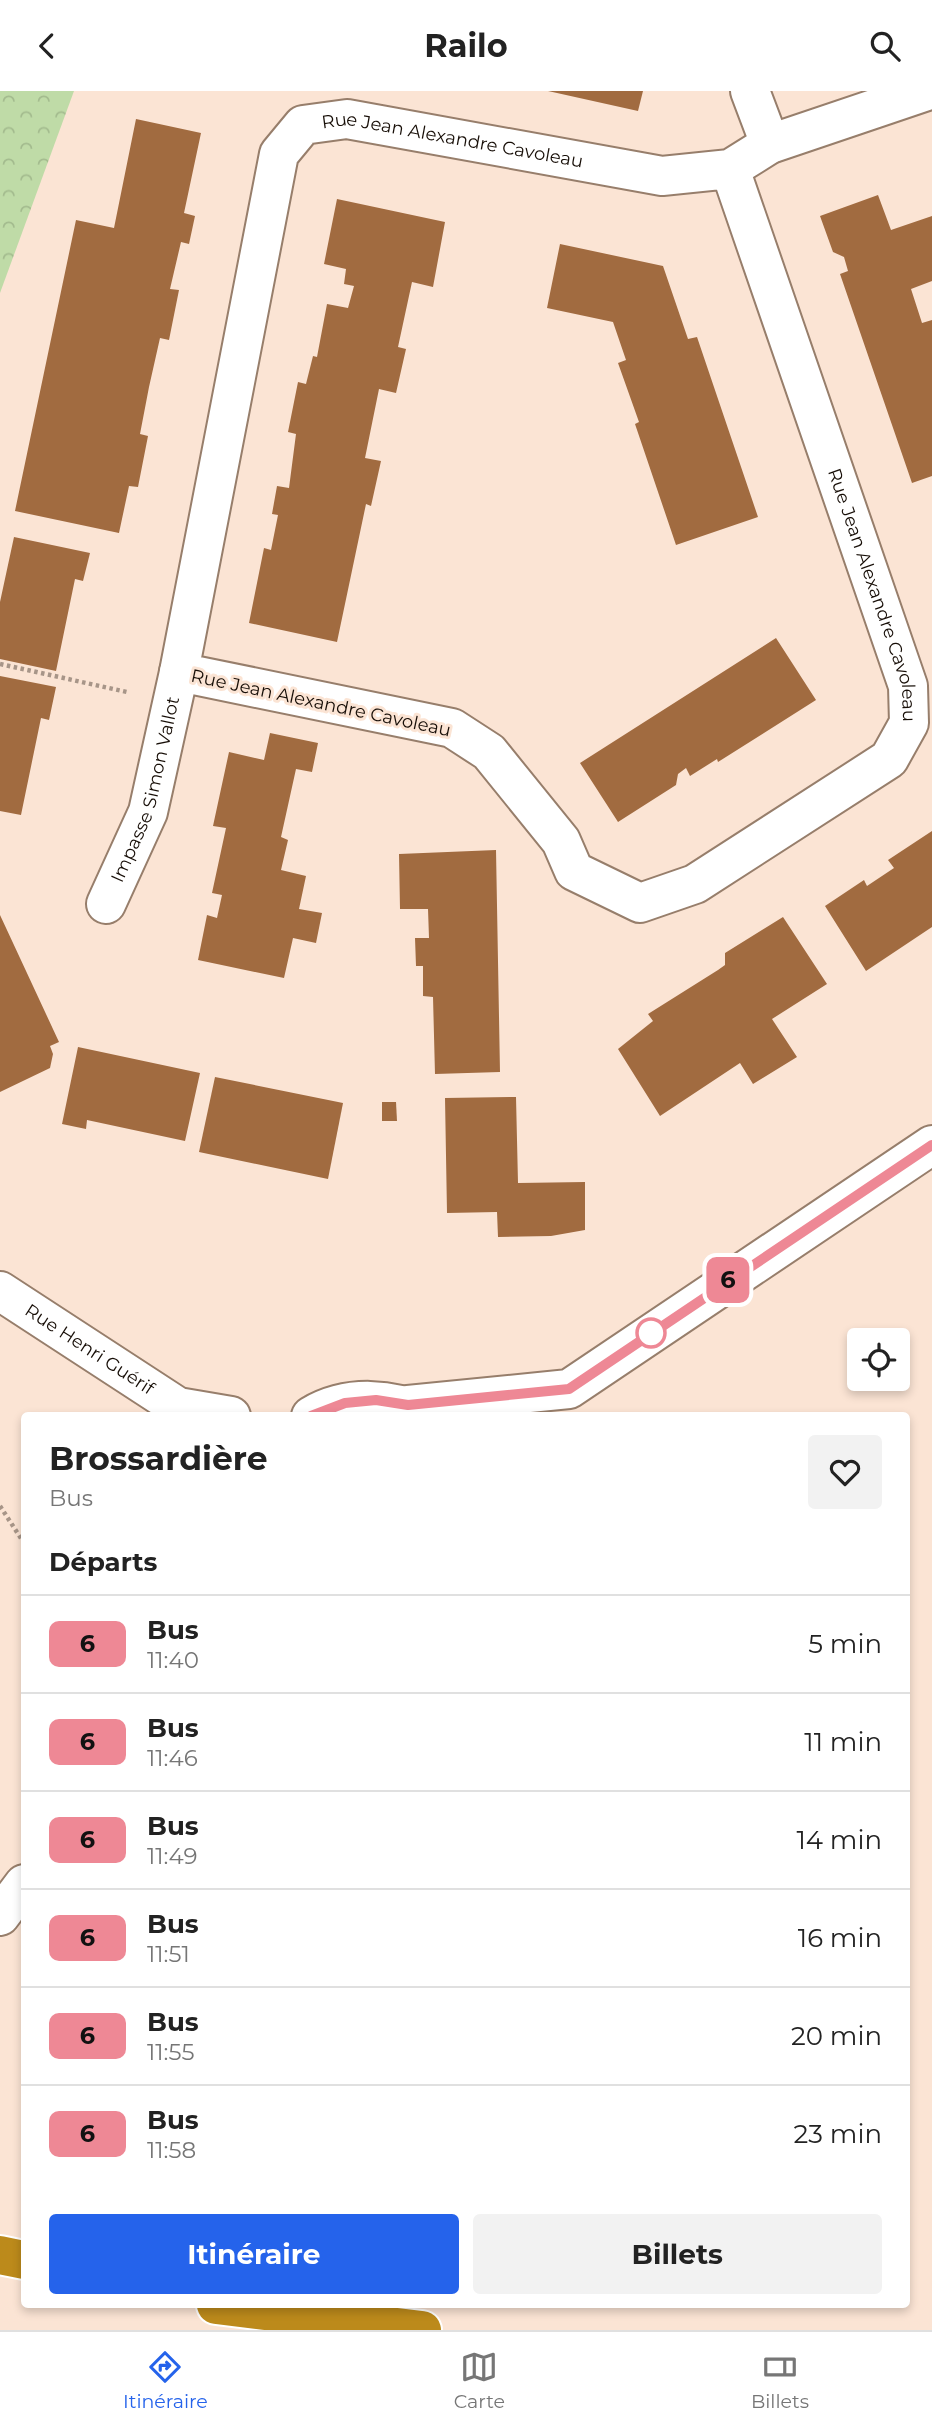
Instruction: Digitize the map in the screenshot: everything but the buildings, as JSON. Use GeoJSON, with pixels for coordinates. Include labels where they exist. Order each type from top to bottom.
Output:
{"type":"FeatureCollection","features":[{"type":"Feature","properties":{"kind":"highway"},"geometry":{"type":"LineString","coordinates":[[0,2255],[21,2259]]}},
{"type":"Feature","properties":{"kind":"highway"},"geometry":{"type":"LineString","coordinates":[[0,2277],[21,2280]]}},
{"type":"Feature","properties":{"kind":"highway"},"geometry":{"type":"LineString","coordinates":[[242,2308],[422,2330]]}},
{"type":"Feature","properties":{"kind":"highway"},"geometry":{"type":"LineString","coordinates":[[261,2308],[293,2314]]}},
{"type":"Feature","properties":{"kind":"street"},"geometry":{"type":"LineString","coordinates":[[750,91],[770,144]]}},
{"type":"Feature","properties":{"kind":"street","name":"Rue Jean Alexandre Cavoleau"},"geometry":{"type":"LineString","coordinates":[[730,169],[908,686],[909,723],[889,759],[695,884],[639,903],[574,871],[561,841],[489,752],[452,728],[176,687],[279,154],[303,125],[348,119],[662,176],[730,169],[770,144],[927,91]]}},
{"type":"Feature","properties":{"kind":"street","name":"Impasse Simon Vallot"},"geometry":{"type":"LineString","coordinates":[[106,904],[148,812],[176,687]]}},
{"type":"Feature","properties":{"kind":"street"},"geometry":{"type":"LineString","coordinates":[[315,1412],[345,1403],[376,1400],[420,1410],[563,1403],[932,1145]]}},
{"type":"Feature","properties":{"kind":"street","name":"Rue Henri Guérif"},"geometry":{"type":"LineString","coordinates":[[0,1291],[180,1412]]}},
{"type":"Feature","properties":{"kind":"street"},"geometry":{"type":"LineString","coordinates":[[0,1916],[21,1888]]}},
{"type":"Feature","properties":{"kind":"path"},"geometry":{"type":"LineString","coordinates":[[0,664],[176,687]]}},
{"type":"Feature","properties":{"kind":"path"},"geometry":{"type":"LineString","coordinates":[[0,1506],[21,1538]]}},
{"type":"Feature","properties":{"kind":"green space"},"geometry":{"type":"Polygon","coordinates":[[[0,91],[74,91],[0,293],[0,91]]]}},
{"type":"Feature","properties":{"kind":"bus line","name":"6"},"geometry":{"type":"LineString","coordinates":[[318,1412],[345,1403],[376,1400],[408,1405],[501,1398],[569,1389],[932,1145]]}}]}
